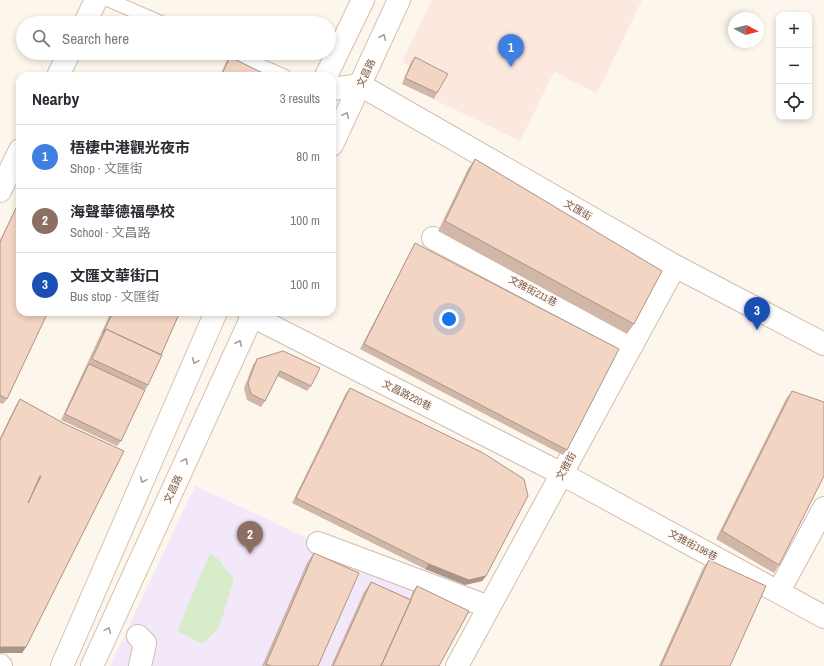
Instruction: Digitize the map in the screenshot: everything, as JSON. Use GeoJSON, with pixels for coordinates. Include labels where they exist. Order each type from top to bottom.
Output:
{"type":"FeatureCollection","features":[{"type":"Feature","properties":{"kind":"street"},"geometry":{"type":"LineString","coordinates":[[88,16],[96,0]]}},
{"type":"Feature","properties":{"kind":"street"},"geometry":{"type":"LineString","coordinates":[[336,55],[363,0]]}},
{"type":"Feature","properties":{"kind":"street","name":"文昌路"},"geometry":{"type":"LineString","coordinates":[[336,137],[399,0]]}},
{"type":"Feature","properties":{"kind":"street"},"geometry":{"type":"LineString","coordinates":[[60,72],[66,60]]}},
{"type":"Feature","properties":{"kind":"street"},"geometry":{"type":"LineString","coordinates":[[328,72],[334,60]]}},
{"type":"Feature","properties":{"kind":"street"},"geometry":{"type":"LineString","coordinates":[[336,88],[360,85]]}},
{"type":"Feature","properties":{"kind":"street","name":"文匯街"},"geometry":{"type":"LineString","coordinates":[[360,85],[675,266],[824,344]]}},
{"type":"Feature","properties":{"kind":"street"},"geometry":{"type":"LineString","coordinates":[[0,191],[16,158]]}},
{"type":"Feature","properties":{"kind":"street","name":"文雅街211巷"},"geometry":{"type":"LineString","coordinates":[[433,238],[633,344]]}},
{"type":"Feature","properties":{"kind":"street","name":"文雅街"},"geometry":{"type":"LineString","coordinates":[[457,666],[675,266]]}},
{"type":"Feature","properties":{"kind":"street"},"geometry":{"type":"LineString","coordinates":[[62,666],[214,316]]}},
{"type":"Feature","properties":{"kind":"street","name":"文昌路"},"geometry":{"type":"LineString","coordinates":[[92,666],[250,316]]}},
{"type":"Feature","properties":{"kind":"street","name":"文昌路220巷"},"geometry":{"type":"LineString","coordinates":[[257,316],[562,474]]}},
{"type":"Feature","properties":{"kind":"street","name":"文雅街196巷"},"geometry":{"type":"LineString","coordinates":[[562,474],[779,591],[824,617]]}},
{"type":"Feature","properties":{"kind":"street"},"geometry":{"type":"LineString","coordinates":[[779,591],[824,508]]}},
{"type":"Feature","properties":{"kind":"street"},"geometry":{"type":"LineString","coordinates":[[318,542],[489,607]]}},
{"type":"Feature","properties":{"kind":"street"},"geometry":{"type":"LineString","coordinates":[[138,636],[145,643],[144,657],[140,666]]}},
{"type":"Feature","properties":{"kind":"lane"},"geometry":{"type":"LineString","coordinates":[[109,0],[146,16]]}},
{"type":"Feature","properties":{"kind":"lane"},"geometry":{"type":"LineString","coordinates":[[247,60],[275,72]]}},
{"type":"Feature","properties":{"kind":"shaded area"},"geometry":{"type":"Polygon","coordinates":[[[432,0],[642,0],[597,93],[554,72],[520,141],[433,99],[442,82],[402,62],[432,0]]]}},
{"type":"Feature","properties":{"kind":"shaded area"},"geometry":{"type":"Polygon","coordinates":[[[195,486],[263,517],[413,591],[379,666],[110,666],[195,486]]]}},
{"type":"Feature","properties":{"kind":"green space"},"geometry":{"type":"Polygon","coordinates":[[[210,553],[217,558],[234,579],[219,628],[202,644],[177,631],[210,553]]]}},
{"type":"Feature","properties":{"kind":"building"},"geometry":{"type":"Polygon","coordinates":[[[415,57],[448,74],[437,93],[405,78],[415,57]]]}},
{"type":"Feature","properties":{"kind":"building"},"geometry":{"type":"Polygon","coordinates":[[[229,60],[236,60],[261,72],[223,72],[229,60]]]}},
{"type":"Feature","properties":{"kind":"building"},"geometry":{"type":"Polygon","coordinates":[[[475,159],[662,271],[634,324],[445,221],[475,159]]]}},
{"type":"Feature","properties":{"kind":"building"},"geometry":{"type":"Polygon","coordinates":[[[16,208],[16,316],[46,316],[7,399],[0,395],[0,242],[16,208]]]}},
{"type":"Feature","properties":{"kind":"building"},"geometry":{"type":"Polygon","coordinates":[[[415,243],[619,349],[567,450],[364,344],[415,243]]]}},
{"type":"Feature","properties":{"kind":"building"},"geometry":{"type":"Polygon","coordinates":[[[111,316],[178,316],[161,355],[106,329],[103,333],[111,316]]]}},
{"type":"Feature","properties":{"kind":"building"},"geometry":{"type":"Polygon","coordinates":[[[106,329],[162,355],[148,385],[92,359],[106,329]]]}},
{"type":"Feature","properties":{"kind":"building"},"geometry":{"type":"Polygon","coordinates":[[[283,351],[320,368],[311,386],[280,371],[265,401],[251,394],[248,383],[257,359],[283,351]]]}},
{"type":"Feature","properties":{"kind":"building"},"geometry":{"type":"Polygon","coordinates":[[[89,364],[145,390],[121,441],[65,414],[89,364]]]}},
{"type":"Feature","properties":{"kind":"building"},"geometry":{"type":"Polygon","coordinates":[[[350,388],[483,453],[524,479],[528,496],[486,576],[469,580],[429,564],[296,498],[350,388]]]}},
{"type":"Feature","properties":{"kind":"building"},"geometry":{"type":"Polygon","coordinates":[[[792,391],[824,402],[824,476],[779,565],[722,531],[792,391]]]}},
{"type":"Feature","properties":{"kind":"building"},"geometry":{"type":"Polygon","coordinates":[[[20,399],[65,424],[124,451],[26,647],[0,647],[0,440],[20,399]],[[40,476],[28,503],[41,476],[40,476]]]}},
{"type":"Feature","properties":{"kind":"building"},"geometry":{"type":"Polygon","coordinates":[[[314,553],[359,573],[318,666],[271,666],[266,664],[314,553]]]}},
{"type":"Feature","properties":{"kind":"building"},"geometry":{"type":"Polygon","coordinates":[[[709,560],[766,586],[730,666],[661,666],[709,560]]]}},
{"type":"Feature","properties":{"kind":"building"},"geometry":{"type":"Polygon","coordinates":[[[371,582],[411,600],[381,666],[333,666],[371,582]]]}},
{"type":"Feature","properties":{"kind":"building"},"geometry":{"type":"Polygon","coordinates":[[[417,586],[469,611],[439,666],[381,666],[417,586]]]}},
{"type":"Feature","properties":{"kind":"place","name":"梧棲中港觀光夜市"},"geometry":{"type":"Point","coordinates":[511,67]}},
{"type":"Feature","properties":{"kind":"place","name":"文匯文華街口"},"geometry":{"type":"Point","coordinates":[757,330]}},
{"type":"Feature","properties":{"kind":"place","name":"海聲華德福學校"},"geometry":{"type":"Point","coordinates":[250,554]}}]}
